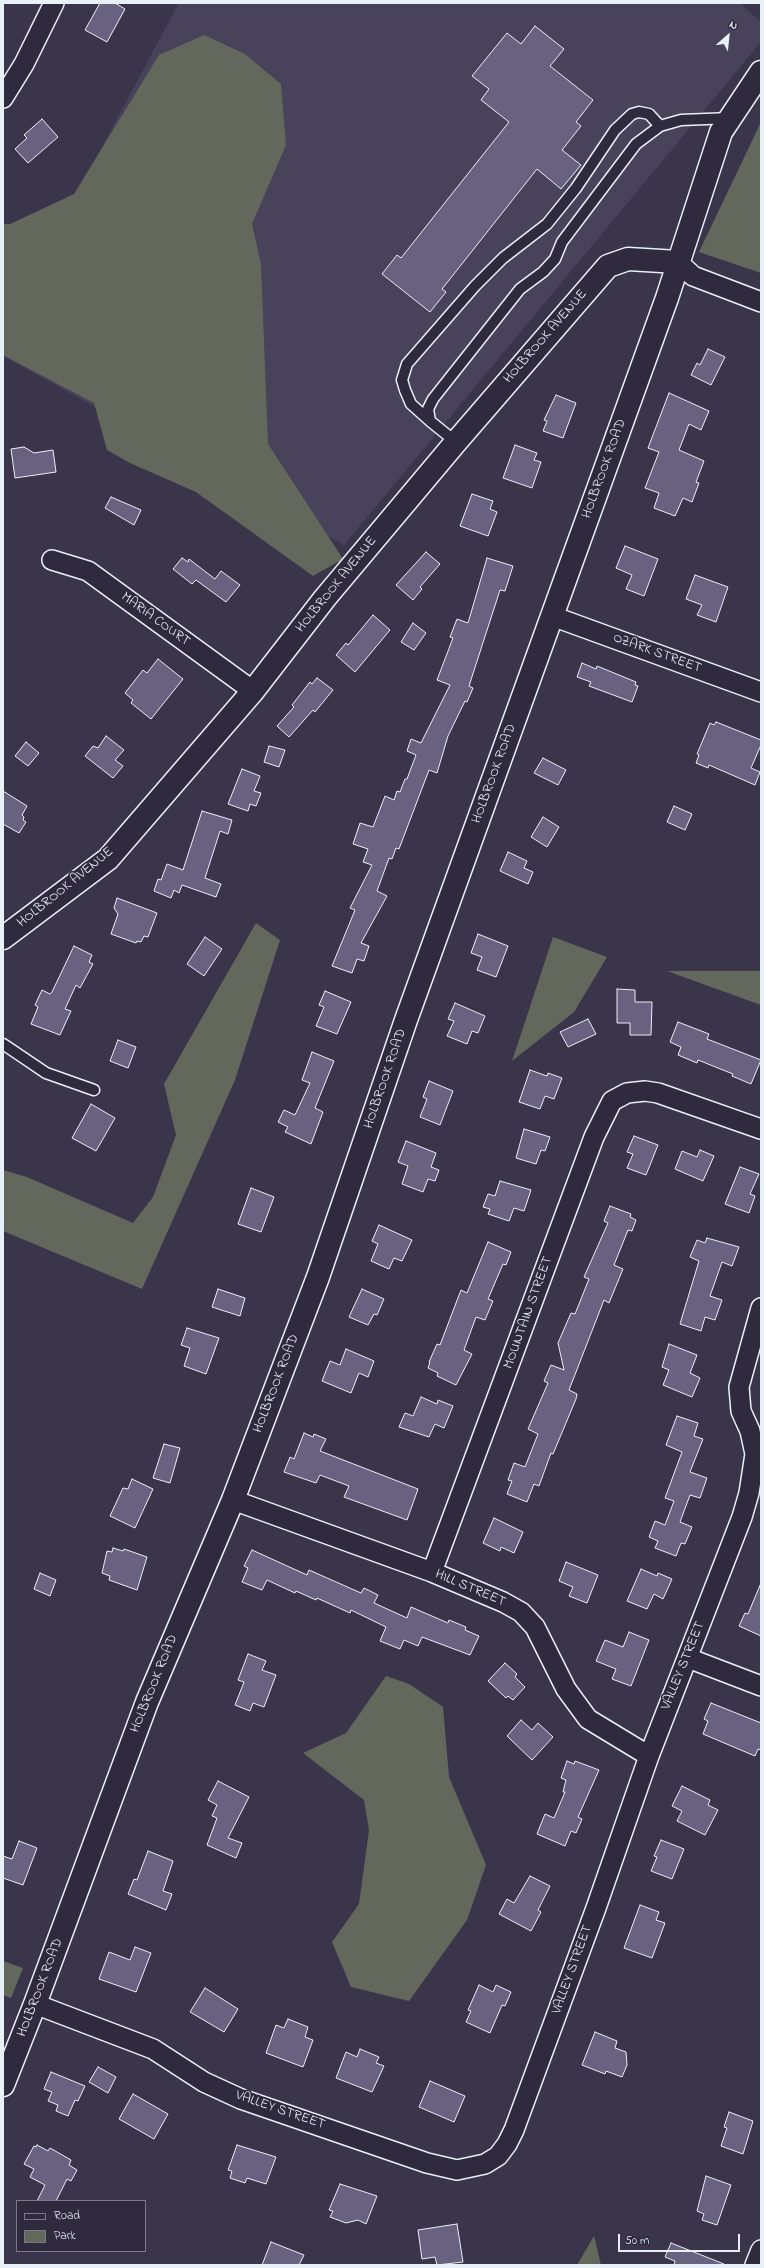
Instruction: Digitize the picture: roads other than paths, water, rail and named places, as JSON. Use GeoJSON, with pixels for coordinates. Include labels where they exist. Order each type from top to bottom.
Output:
{"type":"FeatureCollection","features":[{"type":"Feature","properties":{"kind":"street"},"geometry":{"type":"LineString","coordinates":[[3,98],[24,64],[54,3]]}},
{"type":"Feature","properties":{"kind":"street","name":"HOLBROOK ROAD"},"geometry":{"type":"LineString","coordinates":[[3,2085],[35,2004],[143,1712],[233,1500],[318,1277],[406,1020],[678,262],[721,132],[761,72]]}},
{"type":"Feature","properties":{"kind":"street","name":"HOLBROOK AVENUE"},"geometry":{"type":"LineString","coordinates":[[3,938],[108,859],[253,692],[325,598],[456,442],[608,266],[628,259],[678,262]]}},
{"type":"Feature","properties":{"kind":"street"},"geometry":{"type":"LineString","coordinates":[[678,262],[692,276],[761,302]]}},
{"type":"Feature","properties":{"kind":"street","name":"MARIA COURT"},"geometry":{"type":"LineString","coordinates":[[52,560],[88,571],[253,692]]}},
{"type":"Feature","properties":{"kind":"street","name":"OZARK STREET"},"geometry":{"type":"LineString","coordinates":[[552,616],[761,692]]}},
{"type":"Feature","properties":{"kind":"street","name":"MOUNTAIN STREET"},"geometry":{"type":"LineString","coordinates":[[432,1572],[601,1119],[612,1102],[627,1093],[645,1091],[658,1093],[761,1129]]}},
{"type":"Feature","properties":{"kind":"street","name":"VALLEY STREET"},"geometry":{"type":"LineString","coordinates":[[35,2004],[153,2049],[204,2082],[241,2098],[444,2168],[457,2170],[485,2164],[498,2156],[507,2144],[514,2130],[596,1908],[649,1756],[742,1517],[749,1493],[755,1454],[750,1431],[742,1411],[739,1387],[761,1308]]}},
{"type":"Feature","properties":{"kind":"street","name":"HILL STREET"},"geometry":{"type":"LineString","coordinates":[[233,1500],[432,1572],[503,1602],[521,1612],[535,1626],[566,1689],[588,1719],[649,1756]]}},
{"type":"Feature","properties":{"kind":"street"},"geometry":{"type":"LineString","coordinates":[[688,1658],[761,1686]]}},
{"type":"Feature","properties":{"kind":"street"},"geometry":{"type":"LineString","coordinates":[[755,2265],[761,2250]]}},
{"type":"Feature","properties":{"kind":"lane"},"geometry":{"type":"LineString","coordinates":[[456,442],[411,404],[402,380],[407,364],[481,280],[503,258],[547,224],[576,188],[615,130],[632,114],[639,112],[649,114],[660,126]]}},
{"type":"Feature","properties":{"kind":"lane"},"geometry":{"type":"LineString","coordinates":[[430,421],[428,409],[433,399],[520,288],[542,272],[555,259],[562,242],[636,144],[660,126],[681,120],[730,118]]}},
{"type":"Feature","properties":{"kind":"lane"},"geometry":{"type":"LineString","coordinates":[[3,1044],[46,1073],[94,1090]]}}]}
